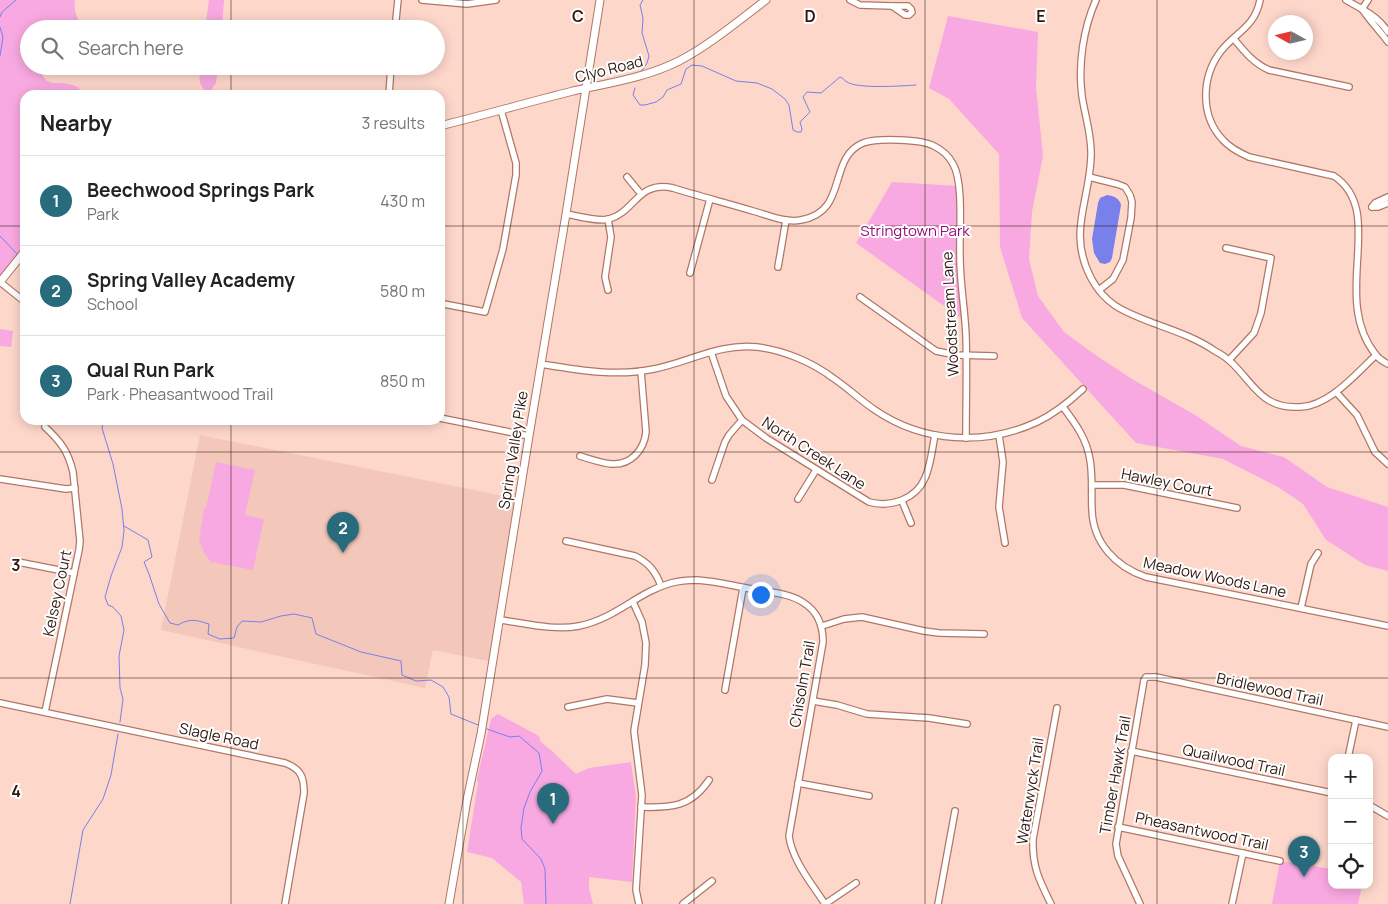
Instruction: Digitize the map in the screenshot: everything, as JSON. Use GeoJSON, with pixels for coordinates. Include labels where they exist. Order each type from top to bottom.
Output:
{"type":"FeatureCollection","features":[{"type":"Feature","properties":{"kind":"street"},"geometry":{"type":"LineString","coordinates":[[396,20],[398,0]]}},
{"type":"Feature","properties":{"kind":"street"},"geometry":{"type":"LineString","coordinates":[[422,0],[468,4],[496,0]]}},
{"type":"Feature","properties":{"kind":"street","name":"Spring Valley Pike"},"geometry":{"type":"LineString","coordinates":[[449,904],[467,800],[481,737],[600,0]]}},
{"type":"Feature","properties":{"kind":"street","name":"Clyo Road"},"geometry":{"type":"LineString","coordinates":[[445,125],[639,77],[661,69],[704,46],[766,0]]}},
{"type":"Feature","properties":{"kind":"street"},"geometry":{"type":"LineString","coordinates":[[850,0],[860,5],[892,6]]}},
{"type":"Feature","properties":{"kind":"street"},"geometry":{"type":"LineString","coordinates":[[1096,0],[1087,26],[1080,72],[1082,95],[1091,142],[1089,177],[1081,219],[1080,239],[1087,268],[1099,290],[1109,301],[1125,312],[1194,339],[1229,360],[1253,388],[1266,400],[1276,404],[1291,407],[1306,406],[1326,398],[1336,392],[1376,355]]}},
{"type":"Feature","properties":{"kind":"street"},"geometry":{"type":"LineString","coordinates":[[1260,0],[1251,23],[1222,50],[1213,63],[1208,78],[1206,90],[1207,103],[1210,117],[1217,132],[1236,151],[1249,157],[1334,176],[1353,185]]}},
{"type":"Feature","properties":{"kind":"street"},"geometry":{"type":"LineString","coordinates":[[1346,0],[1374,16],[1388,32]]}},
{"type":"Feature","properties":{"kind":"street"},"geometry":{"type":"LineString","coordinates":[[1362,9],[1368,0]]}},
{"type":"Feature","properties":{"kind":"street"},"geometry":{"type":"LineString","coordinates":[[1362,9],[1388,42]]}},
{"type":"Feature","properties":{"kind":"street"},"geometry":{"type":"LineString","coordinates":[[1234,39],[1253,61],[1264,68],[1349,87]]}},
{"type":"Feature","properties":{"kind":"street"},"geometry":{"type":"LineString","coordinates":[[390,90],[391,75]]}},
{"type":"Feature","properties":{"kind":"street"},"geometry":{"type":"LineString","coordinates":[[445,304],[486,312],[495,282],[516,175],[516,162],[501,110]]}},
{"type":"Feature","properties":{"kind":"street","name":"Woodstream Lane"},"geometry":{"type":"LineString","coordinates":[[608,219],[620,213],[641,194],[650,189],[662,187],[673,188],[786,220],[806,219],[824,208],[829,202],[836,190],[847,156],[861,144],[881,140],[923,142],[934,145],[951,160],[958,179],[960,258],[966,335],[966,438]]}},
{"type":"Feature","properties":{"kind":"street"},"geometry":{"type":"LineString","coordinates":[[627,177],[641,194]]}},
{"type":"Feature","properties":{"kind":"street"},"geometry":{"type":"LineString","coordinates":[[1089,177],[1125,187],[1132,202],[1123,260],[1113,279],[1099,290]]}},
{"type":"Feature","properties":{"kind":"street"},"geometry":{"type":"LineString","coordinates":[[1372,206],[1388,197]]}},
{"type":"Feature","properties":{"kind":"street"},"geometry":{"type":"LineString","coordinates":[[690,273],[710,199]]}},
{"type":"Feature","properties":{"kind":"street"},"geometry":{"type":"LineString","coordinates":[[1367,199],[1372,206],[1375,217]]}},
{"type":"Feature","properties":{"kind":"street"},"geometry":{"type":"LineString","coordinates":[[1372,206],[1378,207],[1388,203]]}},
{"type":"Feature","properties":{"kind":"street"},"geometry":{"type":"LineString","coordinates":[[566,214],[601,220],[608,219],[611,237],[605,277],[608,290]]}},
{"type":"Feature","properties":{"kind":"street"},"geometry":{"type":"LineString","coordinates":[[778,267],[786,220]]}},
{"type":"Feature","properties":{"kind":"street"},"geometry":{"type":"LineString","coordinates":[[1226,248],[1271,258],[1262,313],[1254,333],[1229,360]]}},
{"type":"Feature","properties":{"kind":"street"},"geometry":{"type":"LineString","coordinates":[[20,257],[0,282],[20,298]]}},
{"type":"Feature","properties":{"kind":"street"},"geometry":{"type":"LineString","coordinates":[[1364,294],[1362,318],[1365,335],[1376,355],[1388,364]]}},
{"type":"Feature","properties":{"kind":"street"},"geometry":{"type":"LineString","coordinates":[[860,297],[936,351],[950,355],[994,356]]}},
{"type":"Feature","properties":{"kind":"street"},"geometry":{"type":"LineString","coordinates":[[541,364],[596,372],[641,371],[670,366],[712,352],[737,347],[757,347],[801,360],[826,372],[863,402],[886,417],[910,428],[935,435],[966,438],[999,434],[1038,422],[1063,406],[1083,389]]}},
{"type":"Feature","properties":{"kind":"street","name":"North Creek Lane"},"geometry":{"type":"LineString","coordinates":[[712,352],[726,396],[742,420],[753,429],[869,502],[889,504],[902,500]]}},
{"type":"Feature","properties":{"kind":"street"},"geometry":{"type":"LineString","coordinates":[[580,456],[618,464],[632,458],[640,450],[646,432],[641,371]]}},
{"type":"Feature","properties":{"kind":"street"},"geometry":{"type":"LineString","coordinates":[[1336,392],[1357,415],[1375,452],[1388,464]]}},
{"type":"Feature","properties":{"kind":"street","name":"Meadow Woods Lane"},"geometry":{"type":"LineString","coordinates":[[1063,406],[1086,443],[1090,459],[1092,511],[1097,533],[1106,550],[1124,567],[1146,577],[1388,626]]}},
{"type":"Feature","properties":{"kind":"street"},"geometry":{"type":"LineString","coordinates":[[445,419],[529,436]]}},
{"type":"Feature","properties":{"kind":"street"},"geometry":{"type":"LineString","coordinates":[[712,480],[725,442],[742,420]]}},
{"type":"Feature","properties":{"kind":"street","name":"Kelsey Court"},"geometry":{"type":"LineString","coordinates":[[45,427],[57,438],[66,451],[74,472],[80,541],[45,712]]}},
{"type":"Feature","properties":{"kind":"street"},"geometry":{"type":"LineString","coordinates":[[999,434],[1003,462],[999,507],[1006,543]]}},
{"type":"Feature","properties":{"kind":"street"},"geometry":{"type":"LineString","coordinates":[[912,523],[902,500],[913,494],[925,477],[929,468],[935,435]]}},
{"type":"Feature","properties":{"kind":"street"},"geometry":{"type":"LineString","coordinates":[[798,498],[816,470]]}},
{"type":"Feature","properties":{"kind":"street"},"geometry":{"type":"LineString","coordinates":[[0,479],[66,489],[75,488]]}},
{"type":"Feature","properties":{"kind":"street","name":"Hawley Court"},"geometry":{"type":"LineString","coordinates":[[1092,484],[1124,485],[1237,508]]}},
{"type":"Feature","properties":{"kind":"street"},"geometry":{"type":"LineString","coordinates":[[566,541],[636,556],[652,568],[662,586]]}},
{"type":"Feature","properties":{"kind":"street"},"geometry":{"type":"LineString","coordinates":[[1301,608],[1311,564],[1318,553]]}},
{"type":"Feature","properties":{"kind":"street"},"geometry":{"type":"LineString","coordinates":[[18,562],[74,574]]}},
{"type":"Feature","properties":{"kind":"street","name":"Chisolm Trail"},"geometry":{"type":"LineString","coordinates":[[500,620],[547,627],[577,627],[602,620],[662,586],[679,581],[696,580],[795,598],[812,609],[822,626],[823,642],[790,829],[790,842],[798,861],[825,904]]}},
{"type":"Feature","properties":{"kind":"street"},"geometry":{"type":"LineString","coordinates":[[725,690],[743,588]]}},
{"type":"Feature","properties":{"kind":"street"},"geometry":{"type":"LineString","coordinates":[[633,602],[642,622],[646,643],[645,665],[634,732],[642,795],[636,890],[638,904]]}},
{"type":"Feature","properties":{"kind":"street"},"geometry":{"type":"LineString","coordinates":[[822,626],[844,619],[862,617],[938,633],[984,634]]}},
{"type":"Feature","properties":{"kind":"street","name":"Bridlewood Trail"},"geometry":{"type":"LineString","coordinates":[[1146,677],[1156,677],[1388,727]]}},
{"type":"Feature","properties":{"kind":"street","name":"Timber Hawk Trail"},"geometry":{"type":"LineString","coordinates":[[1140,904],[1118,856],[1116,844],[1131,751],[1146,677]]}},
{"type":"Feature","properties":{"kind":"street"},"geometry":{"type":"LineString","coordinates":[[568,707],[607,699],[638,703]]}},
{"type":"Feature","properties":{"kind":"street"},"geometry":{"type":"LineString","coordinates":[[812,701],[837,705],[867,714],[929,718],[967,724]]}},
{"type":"Feature","properties":{"kind":"street","name":"Slagle Road"},"geometry":{"type":"LineString","coordinates":[[0,702],[285,763],[296,768],[302,775],[304,793],[287,904]]}},
{"type":"Feature","properties":{"kind":"street","name":"Waterwyck Trail"},"geometry":{"type":"LineString","coordinates":[[1049,903],[1036,871],[1033,839],[1057,708]]}},
{"type":"Feature","properties":{"kind":"street"},"geometry":{"type":"LineString","coordinates":[[1349,754],[1356,720]]}},
{"type":"Feature","properties":{"kind":"street","name":"Quailwood Trail"},"geometry":{"type":"LineString","coordinates":[[1131,751],[1328,793]]}},
{"type":"Feature","properties":{"kind":"street"},"geometry":{"type":"LineString","coordinates":[[642,807],[677,805],[700,791],[709,780]]}},
{"type":"Feature","properties":{"kind":"street"},"geometry":{"type":"LineString","coordinates":[[798,783],[870,796]]}},
{"type":"Feature","properties":{"kind":"street"},"geometry":{"type":"LineString","coordinates":[[1373,807],[1388,816]]}},
{"type":"Feature","properties":{"kind":"street"},"geometry":{"type":"LineString","coordinates":[[938,904],[955,811]]}},
{"type":"Feature","properties":{"kind":"street","name":"Pheasantwood Trail"},"geometry":{"type":"LineString","coordinates":[[1118,826],[1280,861]]}},
{"type":"Feature","properties":{"kind":"street"},"geometry":{"type":"LineString","coordinates":[[1232,904],[1244,853]]}},
{"type":"Feature","properties":{"kind":"street"},"geometry":{"type":"LineString","coordinates":[[683,904],[712,881]]}},
{"type":"Feature","properties":{"kind":"street"},"geometry":{"type":"LineString","coordinates":[[825,904],[856,883]]}},
{"type":"Feature","properties":{"kind":"shaded area"},"geometry":{"type":"Polygon","coordinates":[[[1107,195],[1116,198],[1121,205],[1112,258],[1110,262],[1105,264],[1100,263],[1094,253],[1092,239],[1098,203],[1100,198],[1107,195]]]}},
{"type":"Feature","properties":{"kind":"shaded area"},"geometry":{"type":"Polygon","coordinates":[[[200,435],[519,499],[493,662],[433,650],[425,688],[161,630],[200,435]]]}},
{"type":"Feature","properties":{"kind":"green space"},"geometry":{"type":"Polygon","coordinates":[[[0,0],[75,0],[75,11],[79,20],[20,20],[20,75],[43,75],[52,83],[66,84],[81,90],[20,90],[20,257],[0,282],[0,0]]]}},
{"type":"Feature","properties":{"kind":"green space"},"geometry":{"type":"Polygon","coordinates":[[[209,0],[224,0],[223,20],[206,20],[209,0]]]}},
{"type":"Feature","properties":{"kind":"green space"},"geometry":{"type":"Polygon","coordinates":[[[948,16],[1038,32],[1036,87],[1043,156],[1032,212],[1029,259],[1038,296],[1064,332],[1132,379],[1195,415],[1241,446],[1284,457],[1327,487],[1388,507],[1388,571],[1365,565],[1326,540],[1303,504],[1278,487],[1223,459],[1136,443],[1022,318],[1000,247],[999,154],[949,99],[929,88],[948,16]]]}},
{"type":"Feature","properties":{"kind":"green space"},"geometry":{"type":"Polygon","coordinates":[[[217,75],[216,83],[211,90],[204,90],[200,82],[200,76],[217,75]]]}},
{"type":"Feature","properties":{"kind":"green space","name":"Stringtown Park"},"geometry":{"type":"Polygon","coordinates":[[[892,182],[959,186],[965,321],[856,243],[892,182]]]}},
{"type":"Feature","properties":{"kind":"green space"},"geometry":{"type":"Polygon","coordinates":[[[0,329],[13,331],[11,347],[0,346],[0,329]]]}},
{"type":"Feature","properties":{"kind":"green space"},"geometry":{"type":"Polygon","coordinates":[[[216,462],[255,470],[245,515],[264,519],[253,570],[211,562],[204,553],[199,540],[204,508],[206,508],[216,462]]]}},
{"type":"Feature","properties":{"kind":"green space"},"geometry":{"type":"Polygon","coordinates":[[[498,714],[539,736],[541,742],[576,774],[589,768],[631,762],[636,797],[632,882],[589,877],[589,888],[593,904],[524,904],[521,882],[492,858],[467,852],[478,783],[477,779],[491,719],[498,714]]]}},
{"type":"Feature","properties":{"kind":"green space"},"geometry":{"type":"Polygon","coordinates":[[[1280,861],[1328,868],[1328,889],[1361,889],[1358,904],[1272,904],[1280,861]]]}},
{"type":"Feature","properties":{"kind":"waterway"},"geometry":{"type":"LineString","coordinates":[[0,17],[2,12],[16,0]]}},
{"type":"Feature","properties":{"kind":"waterway"},"geometry":{"type":"LineString","coordinates":[[641,72],[649,56],[642,33],[643,18],[640,5],[643,0]]}},
{"type":"Feature","properties":{"kind":"waterway"},"geometry":{"type":"LineString","coordinates":[[0,27],[3,37],[0,56]]}},
{"type":"Feature","properties":{"kind":"waterway"},"geometry":{"type":"LineString","coordinates":[[635,88],[633,95],[640,105],[656,102],[663,97],[667,90],[681,84],[686,69],[692,65],[702,66],[736,81],[757,83],[772,89],[785,99],[789,105],[793,130],[801,132],[800,122],[810,112],[803,97],[807,92],[821,93],[840,77],[847,82],[860,86],[916,85]]}},
{"type":"Feature","properties":{"kind":"waterway"},"geometry":{"type":"LineString","coordinates":[[0,236],[19,256]]}},
{"type":"Feature","properties":{"kind":"waterway"},"geometry":{"type":"LineString","coordinates":[[103,425],[113,464],[122,509],[124,531],[122,547],[105,597],[108,605],[113,607],[121,616],[124,630],[119,656],[120,688],[123,699],[120,722]]}},
{"type":"Feature","properties":{"kind":"waterway"},"geometry":{"type":"LineString","coordinates":[[124,526],[148,540],[152,557],[144,562],[159,604],[170,623],[178,625],[186,621],[200,621],[209,624],[208,634],[220,639],[234,638],[237,627],[242,621],[261,622],[294,614],[312,618],[316,634],[361,652],[401,661],[402,675],[416,681],[431,680],[443,687],[449,697],[451,714],[478,725]]}},
{"type":"Feature","properties":{"kind":"waterway"},"geometry":{"type":"LineString","coordinates":[[484,728],[510,737],[519,736],[539,753],[542,771],[530,792],[524,808],[521,828],[522,839],[541,859],[545,869],[546,904]]}},
{"type":"Feature","properties":{"kind":"waterway"},"geometry":{"type":"LineString","coordinates":[[70,904],[83,830],[103,799],[111,775],[118,734]]}},
{"type":"Feature","properties":{"kind":"place","name":"Spring Valley Academy"},"geometry":{"type":"Point","coordinates":[343,553]}},
{"type":"Feature","properties":{"kind":"place","name":"Beechwood Springs Park"},"geometry":{"type":"Point","coordinates":[553,824]}},
{"type":"Feature","properties":{"kind":"place","name":"Qual Run Park"},"geometry":{"type":"Point","coordinates":[1304,877]}}]}
